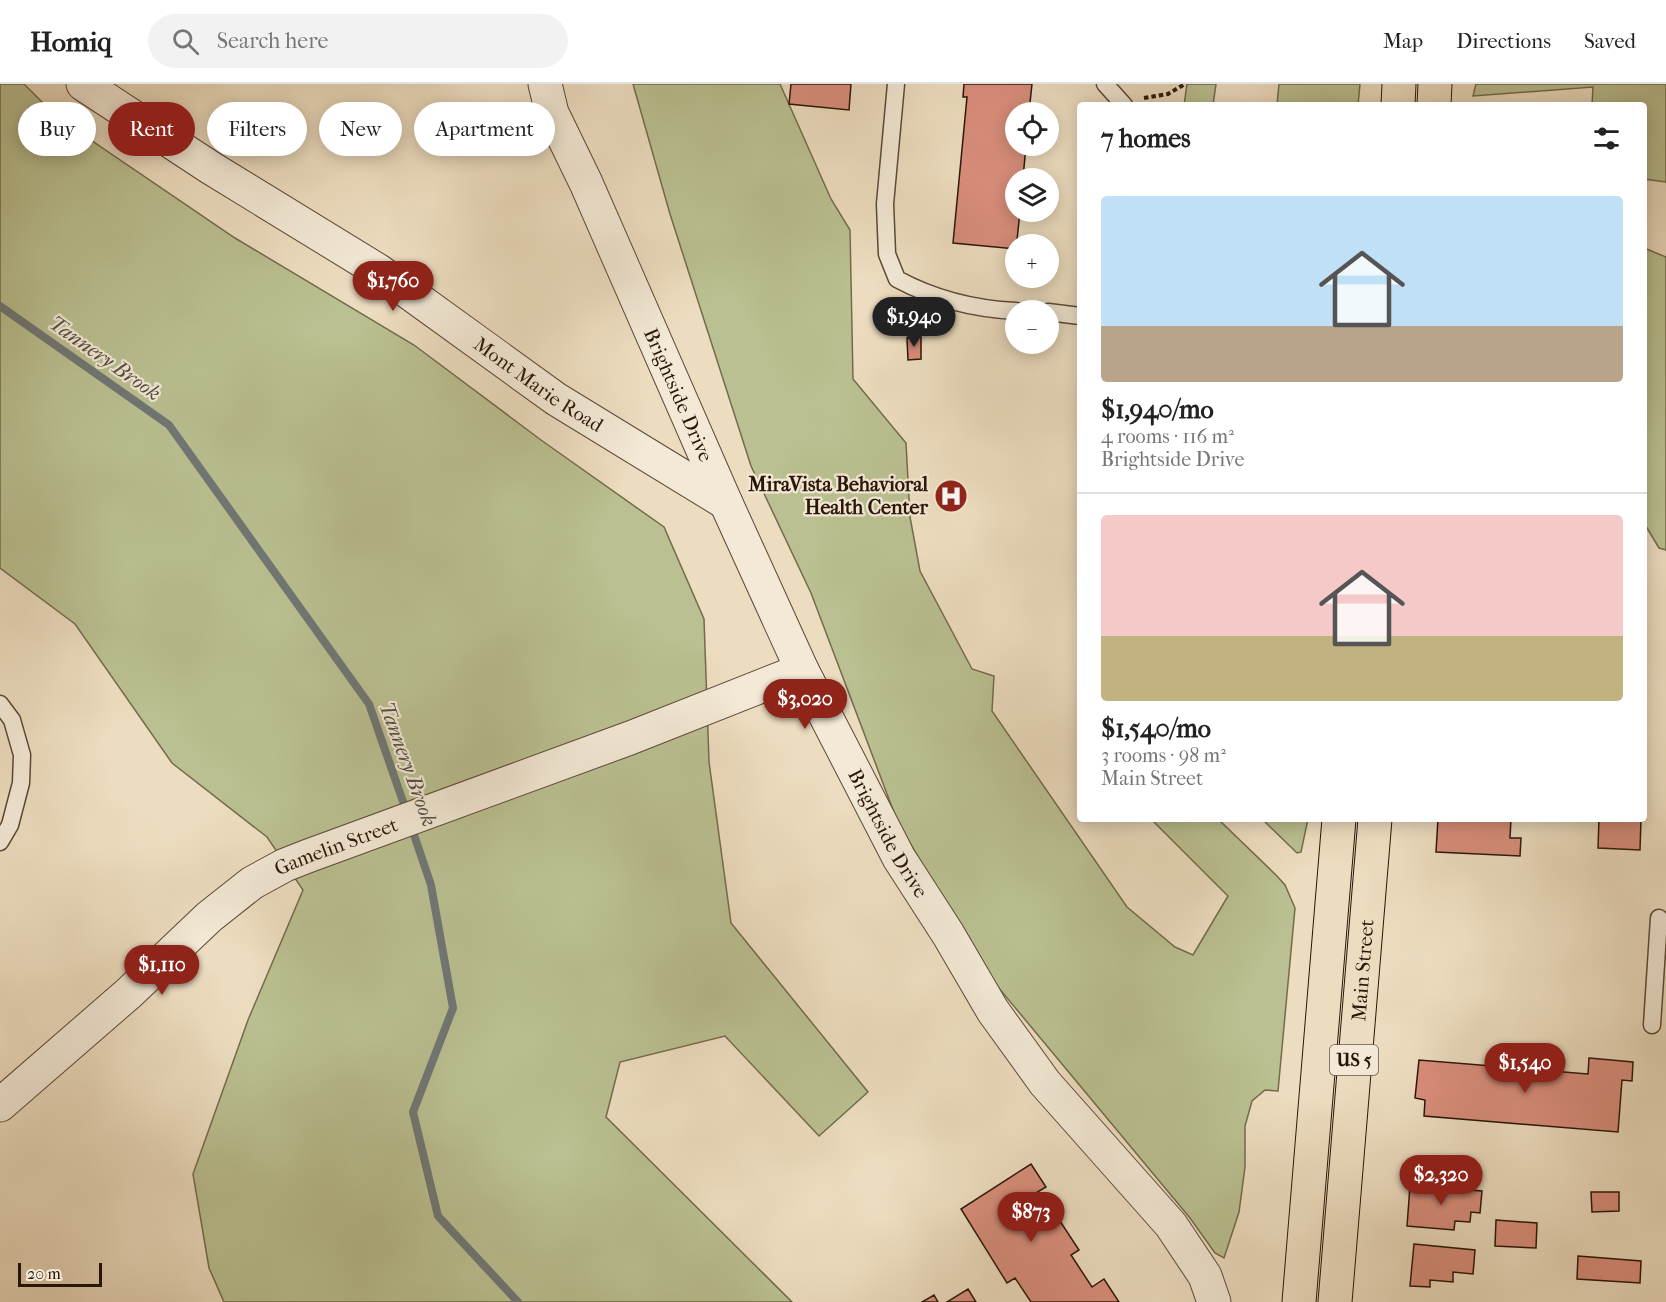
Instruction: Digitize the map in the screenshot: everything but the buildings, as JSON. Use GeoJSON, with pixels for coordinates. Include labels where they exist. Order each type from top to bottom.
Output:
{"type":"FeatureCollection","features":[{"type":"Feature","properties":{"kind":"main road"},"geometry":{"type":"LineString","coordinates":[[1398,102],[1399,84]]}},
{"type":"Feature","properties":{"kind":"main road"},"geometry":{"type":"LineString","coordinates":[[1434,102],[1435,84]]}},
{"type":"Feature","properties":{"kind":"main road","name":"Main Street"},"geometry":{"type":"LineString","coordinates":[[1299,1302],[1339,822]]}},
{"type":"Feature","properties":{"kind":"main road","name":"Main Street"},"geometry":{"type":"LineString","coordinates":[[1335,1302],[1375,822]]}},
{"type":"Feature","properties":{"kind":"street","name":"Mont Marie Road"},"geometry":{"type":"LineString","coordinates":[[83,84],[211,168],[379,271],[556,399],[726,503]]}},
{"type":"Feature","properties":{"kind":"street","name":"Brightside Drive"},"geometry":{"type":"LineString","coordinates":[[544,84],[552,113],[802,670],[899,858],[948,934],[993,1011],[1045,1083],[1171,1225],[1205,1276],[1214,1302]]}},
{"type":"Feature","properties":{"kind":"street","name":"Gamelin Street"},"geometry":{"type":"LineString","coordinates":[[0,1105],[129,993],[209,917],[252,883],[285,865],[630,738],[802,670]]}},
{"type":"Feature","properties":{"kind":"lane"},"geometry":{"type":"LineString","coordinates":[[896,84],[885,204],[888,254],[897,279],[920,292],[985,310],[1005,311]]}},
{"type":"Feature","properties":{"kind":"lane"},"geometry":{"type":"LineString","coordinates":[[1105,84],[1121,102]]}},
{"type":"Feature","properties":{"kind":"lane"},"geometry":{"type":"LineString","coordinates":[[1059,313],[1077,316]]}},
{"type":"Feature","properties":{"kind":"lane"},"geometry":{"type":"LineString","coordinates":[[0,704],[12,720],[22,755],[21,783],[10,825],[0,842]]}},
{"type":"Feature","properties":{"kind":"lane"},"geometry":{"type":"LineString","coordinates":[[1652,1025],[1659,918]]}},
{"type":"Feature","properties":{"kind":"green space"},"geometry":{"type":"Polygon","coordinates":[[[0,84],[24,84],[42,102],[18,102],[18,156],[96,156],[96,144],[108,152],[108,156],[114,156],[235,238],[414,345],[541,440],[664,527],[704,619],[709,762],[731,923],[868,1092],[819,1136],[725,1036],[620,1062],[606,1117],[792,1302],[224,1302],[209,1268],[193,1174],[248,1020],[303,890],[267,837],[172,763],[75,624],[0,568],[0,84]]]}},
{"type":"Feature","properties":{"kind":"green space"},"geometry":{"type":"Polygon","coordinates":[[[633,84],[780,84],[831,199],[850,230],[853,379],[906,443],[910,517],[920,571],[972,669],[994,676],[992,711],[1127,907],[1175,947],[1193,955],[1228,896],[1154,822],[1221,822],[1285,885],[1295,908],[1278,1091],[1265,1090],[1252,1101],[1245,1126],[1245,1167],[1239,1212],[1224,1258],[1215,1253],[1190,1218],[988,975],[898,823],[811,593],[751,466],[670,214],[633,84]]]}},
{"type":"Feature","properties":{"kind":"green space"},"geometry":{"type":"Polygon","coordinates":[[[1187,84],[1216,84],[1213,102],[1184,102],[1187,84]]]}},
{"type":"Feature","properties":{"kind":"green space"},"geometry":{"type":"Polygon","coordinates":[[[1279,84],[1360,84],[1358,102],[1277,102],[1279,84]]]}},
{"type":"Feature","properties":{"kind":"green space"},"geometry":{"type":"Polygon","coordinates":[[[1476,84],[1666,84],[1666,182],[1647,179],[1647,102],[1592,102],[1593,87],[1473,96],[1476,84]]]}},
{"type":"Feature","properties":{"kind":"green space"},"geometry":{"type":"Polygon","coordinates":[[[1647,249],[1666,257],[1666,550],[1659,548],[1647,528],[1647,249]]]}},
{"type":"Feature","properties":{"kind":"green space"},"geometry":{"type":"Polygon","coordinates":[[[1265,822],[1307,822],[1301,852],[1297,853],[1265,822]]]}},
{"type":"Feature","properties":{"kind":"waterway","name":"Tannery Brook"},"geometry":{"type":"LineString","coordinates":[[0,306],[169,425],[369,704],[407,813]]}},
{"type":"Feature","properties":{"kind":"waterway","name":"Tannery Brook"},"geometry":{"type":"LineString","coordinates":[[411,826],[431,885],[453,1008],[413,1112],[438,1216],[518,1302]]}},
{"type":"Feature","properties":{"kind":"place","name":"MiraVista Behavioral Health Center"},"geometry":{"type":"Point","coordinates":[951,496]}}]}
